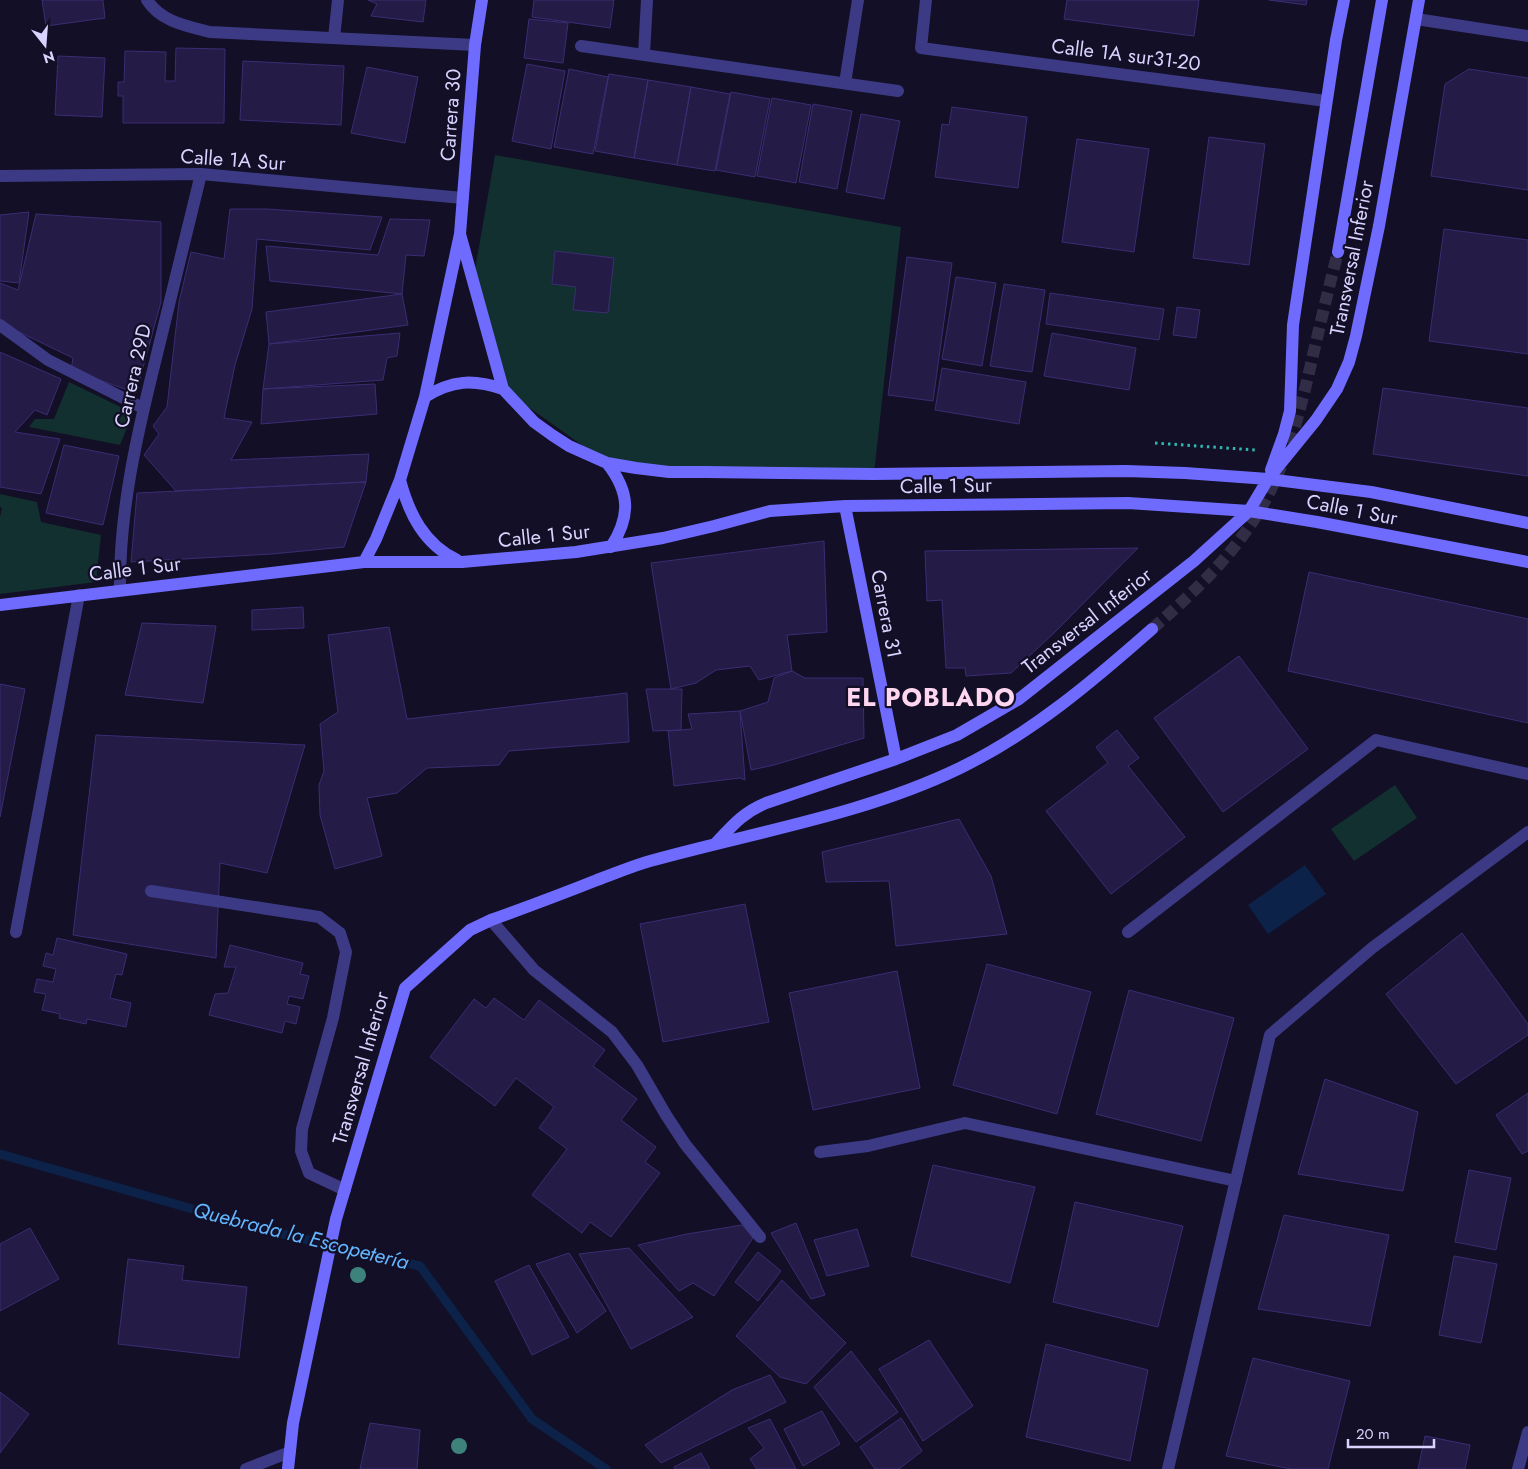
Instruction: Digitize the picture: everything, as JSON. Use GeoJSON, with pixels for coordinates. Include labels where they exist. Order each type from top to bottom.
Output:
{"type":"FeatureCollection","features":[{"type":"Feature","properties":{"kind":"street"},"geometry":{"type":"LineString","coordinates":[[147,0],[151,7],[174,23],[210,32],[475,45]]}},
{"type":"Feature","properties":{"kind":"street"},"geometry":{"type":"LineString","coordinates":[[334,38],[338,0]]}},
{"type":"Feature","properties":{"kind":"street","name":"Carrera 30"},"geometry":{"type":"LineString","coordinates":[[425,397],[460,234],[475,45],[482,0]]}},
{"type":"Feature","properties":{"kind":"street"},"geometry":{"type":"LineString","coordinates":[[644,54],[647,0]]}},
{"type":"Feature","properties":{"kind":"street"},"geometry":{"type":"LineString","coordinates":[[845,83],[858,0]]}},
{"type":"Feature","properties":{"kind":"street","name":"Calle 1A sur31-20"},"geometry":{"type":"LineString","coordinates":[[926,0],[921,48],[1326,101]]}},
{"type":"Feature","properties":{"kind":"street","name":"Transversal Inferior"},"geometry":{"type":"LineString","coordinates":[[1268,479],[1290,411],[1293,325],[1326,101],[1344,0]]}},
{"type":"Feature","properties":{"kind":"street","name":"Transversal Inferior"},"geometry":{"type":"LineString","coordinates":[[1338,252],[1382,0]]}},
{"type":"Feature","properties":{"kind":"street","name":"Transversal Inferior"},"geometry":{"type":"LineString","coordinates":[[715,844],[738,819],[751,809],[896,759],[957,735],[1019,699],[1194,561],[1249,511],[1268,479],[1316,420],[1337,389],[1349,362],[1379,226],[1419,0]]}},
{"type":"Feature","properties":{"kind":"street"},"geometry":{"type":"LineString","coordinates":[[1416,19],[1528,36]]}},
{"type":"Feature","properties":{"kind":"street"},"geometry":{"type":"LineString","coordinates":[[581,46],[898,91]]}},
{"type":"Feature","properties":{"kind":"street","name":"Calle 1A Sur"},"geometry":{"type":"LineString","coordinates":[[0,176],[201,174],[463,198]]}},
{"type":"Feature","properties":{"kind":"street","name":"Carrera 29D"},"geometry":{"type":"LineString","coordinates":[[120,590],[119,557],[125,505],[143,408],[201,174]]}},
{"type":"Feature","properties":{"kind":"street","name":"Carrera 30"},"geometry":{"type":"LineString","coordinates":[[460,234],[503,389]]}},
{"type":"Feature","properties":{"kind":"street"},"geometry":{"type":"LineString","coordinates":[[0,325],[48,360],[143,408]]}},
{"type":"Feature","properties":{"kind":"street"},"geometry":{"type":"LineString","coordinates":[[364,562],[400,480],[425,397],[439,388],[455,383],[487,384],[503,389]]}},
{"type":"Feature","properties":{"kind":"street","name":"Calle 1 Sur"},"geometry":{"type":"LineString","coordinates":[[503,389],[534,422],[569,446],[607,463],[636,468],[678,472],[874,474],[1126,471],[1185,473],[1268,479],[1371,492],[1528,523]]}},
{"type":"Feature","properties":{"kind":"street"},"geometry":{"type":"LineString","coordinates":[[607,463],[616,475],[626,504],[620,534],[611,547]]}},
{"type":"Feature","properties":{"kind":"street"},"geometry":{"type":"LineString","coordinates":[[400,480],[406,502],[415,522],[428,539],[444,553],[462,562]]}},
{"type":"Feature","properties":{"kind":"street","name":"Calle 1 Sur"},"geometry":{"type":"LineString","coordinates":[[0,605],[364,562],[462,562],[541,556],[611,547],[714,526],[770,511],[845,506],[1128,503],[1249,511],[1528,562]]}},
{"type":"Feature","properties":{"kind":"street","name":"Carrera 31"},"geometry":{"type":"LineString","coordinates":[[845,506],[896,759]]}},
{"type":"Feature","properties":{"kind":"street"},"geometry":{"type":"LineString","coordinates":[[16,932],[79,595]]}},
{"type":"Feature","properties":{"kind":"street","name":"Transversal Inferior"},"geometry":{"type":"LineString","coordinates":[[288,1469],[293,1423],[336,1220],[405,988],[470,930],[491,920],[648,861],[810,820],[907,792],[960,768],[998,748],[1040,720],[1106,669],[1152,629]]}},
{"type":"Feature","properties":{"kind":"street"},"geometry":{"type":"LineString","coordinates":[[1128,932],[1376,740],[1528,774]]}},
{"type":"Feature","properties":{"kind":"street"},"geometry":{"type":"LineString","coordinates":[[1168,1469],[1270,1036],[1372,948],[1528,832]]}},
{"type":"Feature","properties":{"kind":"street"},"geometry":{"type":"LineString","coordinates":[[151,891],[320,917],[340,933],[346,952],[333,1018],[302,1130],[300,1151],[309,1173],[345,1190]]}},
{"type":"Feature","properties":{"kind":"street"},"geometry":{"type":"LineString","coordinates":[[491,920],[534,970],[612,1032],[637,1064],[685,1144],[760,1237]]}},
{"type":"Feature","properties":{"kind":"street"},"geometry":{"type":"LineString","coordinates":[[820,1152],[868,1146],[965,1123],[1236,1180]]}},
{"type":"Feature","properties":{"kind":"street"},"geometry":{"type":"LineString","coordinates":[[1518,1469],[1528,1432]]}},
{"type":"Feature","properties":{"kind":"street"},"geometry":{"type":"LineString","coordinates":[[246,1469],[290,1452]]}},
{"type":"Feature","properties":{"kind":"path"},"geometry":{"type":"LineString","coordinates":[[1155,443],[1261,450]]}},
{"type":"Feature","properties":{"kind":"green space"},"geometry":{"type":"Polygon","coordinates":[[[495,155],[901,227],[874,474],[706,472],[607,463],[503,389],[473,281],[495,155]]]}},
{"type":"Feature","properties":{"kind":"green space"},"geometry":{"type":"Polygon","coordinates":[[[69,382],[133,413],[120,445],[29,427],[35,419],[54,419],[69,382]]]}},
{"type":"Feature","properties":{"kind":"green space"},"geometry":{"type":"Polygon","coordinates":[[[0,494],[37,502],[41,522],[101,535],[96,582],[0,594],[0,517],[2,508],[0,507],[0,494]]]}},
{"type":"Feature","properties":{"kind":"green space"},"geometry":{"type":"Polygon","coordinates":[[[1395,785],[1417,818],[1354,861],[1331,829],[1395,785]]]}},
{"type":"Feature","properties":{"kind":"water"},"geometry":{"type":"Polygon","coordinates":[[[1305,865],[1326,894],[1268,934],[1248,905],[1305,865]]]}},
{"type":"Feature","properties":{"kind":"building"},"geometry":{"type":"Polygon","coordinates":[[[42,0],[103,0],[105,18],[46,26],[42,0]]]}},
{"type":"Feature","properties":{"kind":"building"},"geometry":{"type":"Polygon","coordinates":[[[368,0],[426,0],[423,22],[371,16],[377,4],[368,0]]]}},
{"type":"Feature","properties":{"kind":"building"},"geometry":{"type":"Polygon","coordinates":[[[534,0],[614,0],[610,28],[532,17],[534,0]]]}},
{"type":"Feature","properties":{"kind":"building"},"geometry":{"type":"Polygon","coordinates":[[[1067,0],[1199,0],[1194,36],[1064,19],[1067,0]]]}},
{"type":"Feature","properties":{"kind":"building"},"geometry":{"type":"Polygon","coordinates":[[[1269,0],[1307,0],[1306,5],[1269,0]]]}},
{"type":"Feature","properties":{"kind":"building"},"geometry":{"type":"Polygon","coordinates":[[[529,19],[568,23],[563,63],[524,58],[529,19]]]}},
{"type":"Feature","properties":{"kind":"building"},"geometry":{"type":"Polygon","coordinates":[[[176,48],[225,49],[224,123],[123,123],[123,96],[118,96],[118,82],[124,82],[125,51],[166,52],[165,81],[175,81],[176,48]]]}},
{"type":"Feature","properties":{"kind":"building"},"geometry":{"type":"Polygon","coordinates":[[[58,56],[105,58],[102,117],[55,115],[58,56]]]}},
{"type":"Feature","properties":{"kind":"building"},"geometry":{"type":"Polygon","coordinates":[[[243,61],[344,66],[341,125],[240,120],[243,61]]]}},
{"type":"Feature","properties":{"kind":"building"},"geometry":{"type":"Polygon","coordinates":[[[527,64],[565,71],[551,149],[512,141],[527,64]]]}},
{"type":"Feature","properties":{"kind":"building"},"geometry":{"type":"Polygon","coordinates":[[[367,67],[418,77],[405,143],[351,133],[367,67]]]}},
{"type":"Feature","properties":{"kind":"building"},"geometry":{"type":"Polygon","coordinates":[[[569,69],[608,77],[593,154],[554,147],[569,69]]]}},
{"type":"Feature","properties":{"kind":"building"},"geometry":{"type":"Polygon","coordinates":[[[1469,69],[1528,78],[1528,190],[1431,176],[1445,84],[1469,69]]]}},
{"type":"Feature","properties":{"kind":"building"},"geometry":{"type":"Polygon","coordinates":[[[609,74],[648,80],[634,158],[595,151],[609,74]]]}},
{"type":"Feature","properties":{"kind":"building"},"geometry":{"type":"Polygon","coordinates":[[[648,80],[691,87],[677,165],[634,158],[648,80]]]}},
{"type":"Feature","properties":{"kind":"building"},"geometry":{"type":"Polygon","coordinates":[[[691,87],[730,94],[715,171],[677,165],[691,87]]]}},
{"type":"Feature","properties":{"kind":"building"},"geometry":{"type":"Polygon","coordinates":[[[731,92],[770,99],[755,177],[716,170],[731,92]]]}},
{"type":"Feature","properties":{"kind":"building"},"geometry":{"type":"Polygon","coordinates":[[[772,98],[811,105],[796,183],[757,176],[772,98]]]}},
{"type":"Feature","properties":{"kind":"building"},"geometry":{"type":"Polygon","coordinates":[[[813,104],[852,111],[837,189],[799,182],[813,104]]]}},
{"type":"Feature","properties":{"kind":"building"},"geometry":{"type":"Polygon","coordinates":[[[952,107],[1027,117],[1018,188],[935,177],[942,124],[949,125],[952,107]]]}},
{"type":"Feature","properties":{"kind":"building"},"geometry":{"type":"Polygon","coordinates":[[[861,114],[900,121],[884,199],[846,192],[861,114]]]}},
{"type":"Feature","properties":{"kind":"building"},"geometry":{"type":"Polygon","coordinates":[[[1209,137],[1265,144],[1249,265],[1193,258],[1209,137]]]}},
{"type":"Feature","properties":{"kind":"building"},"geometry":{"type":"Polygon","coordinates":[[[1077,139],[1149,149],[1134,252],[1062,242],[1077,139]]]}},
{"type":"Feature","properties":{"kind":"building"},"geometry":{"type":"Polygon","coordinates":[[[230,209],[267,209],[382,217],[370,250],[257,239],[252,309],[235,365],[224,418],[252,422],[231,460],[369,454],[366,482],[176,491],[144,455],[159,434],[153,426],[167,407],[179,302],[191,252],[224,259],[230,209]]]}},
{"type":"Feature","properties":{"kind":"building"},"geometry":{"type":"Polygon","coordinates":[[[29,212],[19,283],[0,281],[0,215],[29,212]]]}},
{"type":"Feature","properties":{"kind":"building"},"geometry":{"type":"Polygon","coordinates":[[[36,214],[161,222],[161,302],[136,393],[71,370],[73,358],[11,328],[0,325],[0,283],[18,290],[36,214]]]}},
{"type":"Feature","properties":{"kind":"building"},"geometry":{"type":"Polygon","coordinates":[[[390,219],[430,220],[424,256],[406,255],[402,294],[270,281],[266,246],[378,255],[390,219]]]}},
{"type":"Feature","properties":{"kind":"building"},"geometry":{"type":"Polygon","coordinates":[[[1444,229],[1528,240],[1528,354],[1429,341],[1444,229]]]}},
{"type":"Feature","properties":{"kind":"building"},"geometry":{"type":"Polygon","coordinates":[[[555,251],[614,258],[608,313],[573,310],[576,287],[552,284],[555,251]]]}},
{"type":"Feature","properties":{"kind":"building"},"geometry":{"type":"Polygon","coordinates":[[[907,257],[952,263],[933,401],[888,395],[907,257]]]}},
{"type":"Feature","properties":{"kind":"building"},"geometry":{"type":"Polygon","coordinates":[[[956,277],[996,283],[982,366],[942,359],[956,277]]]}},
{"type":"Feature","properties":{"kind":"building"},"geometry":{"type":"Polygon","coordinates":[[[1004,284],[1045,290],[1032,372],[990,366],[1004,284]]]}},
{"type":"Feature","properties":{"kind":"building"},"geometry":{"type":"Polygon","coordinates":[[[1050,293],[1164,309],[1159,340],[1046,324],[1050,293]]]}},
{"type":"Feature","properties":{"kind":"building"},"geometry":{"type":"Polygon","coordinates":[[[402,294],[408,325],[269,344],[266,312],[402,294]]]}},
{"type":"Feature","properties":{"kind":"building"},"geometry":{"type":"Polygon","coordinates":[[[1177,307],[1200,310],[1196,338],[1173,335],[1177,307]]]}},
{"type":"Feature","properties":{"kind":"building"},"geometry":{"type":"Polygon","coordinates":[[[400,333],[397,356],[387,358],[383,380],[263,389],[269,344],[400,333]]]}},
{"type":"Feature","properties":{"kind":"building"},"geometry":{"type":"Polygon","coordinates":[[[1052,333],[1136,348],[1129,390],[1044,376],[1052,333]]]}},
{"type":"Feature","properties":{"kind":"building"},"geometry":{"type":"Polygon","coordinates":[[[0,352],[61,379],[47,415],[35,410],[15,432],[60,439],[41,494],[0,487],[0,352]]]}},
{"type":"Feature","properties":{"kind":"building"},"geometry":{"type":"Polygon","coordinates":[[[942,368],[1026,382],[1019,424],[935,410],[942,368]]]}},
{"type":"Feature","properties":{"kind":"building"},"geometry":{"type":"Polygon","coordinates":[[[375,384],[377,414],[261,424],[263,389],[375,384]]]}},
{"type":"Feature","properties":{"kind":"building"},"geometry":{"type":"Polygon","coordinates":[[[1383,388],[1528,408],[1528,476],[1373,454],[1383,388]]]}},
{"type":"Feature","properties":{"kind":"building"},"geometry":{"type":"Polygon","coordinates":[[[64,445],[119,456],[103,525],[46,513],[64,445]]]}},
{"type":"Feature","properties":{"kind":"building"},"geometry":{"type":"Polygon","coordinates":[[[366,482],[344,547],[272,554],[131,562],[137,493],[366,482]]]}},
{"type":"Feature","properties":{"kind":"building"},"geometry":{"type":"Polygon","coordinates":[[[824,541],[827,632],[787,635],[792,671],[759,680],[750,666],[716,670],[696,683],[671,689],[651,563],[824,541]]]}},
{"type":"Feature","properties":{"kind":"building"},"geometry":{"type":"Polygon","coordinates":[[[1138,548],[1054,633],[1011,673],[966,676],[965,668],[946,668],[942,600],[927,601],[925,551],[1138,548]]]}},
{"type":"Feature","properties":{"kind":"building"},"geometry":{"type":"Polygon","coordinates":[[[1309,572],[1528,619],[1528,723],[1288,671],[1309,572]]]}},
{"type":"Feature","properties":{"kind":"building"},"geometry":{"type":"Polygon","coordinates":[[[303,607],[304,628],[252,630],[252,610],[303,607]]]}},
{"type":"Feature","properties":{"kind":"building"},"geometry":{"type":"Polygon","coordinates":[[[142,623],[216,626],[203,703],[125,695],[142,623]]]}},
{"type":"Feature","properties":{"kind":"building"},"geometry":{"type":"Polygon","coordinates":[[[389,627],[407,719],[627,693],[629,742],[509,751],[499,765],[427,768],[397,793],[367,798],[382,856],[335,869],[320,815],[319,785],[324,771],[320,724],[338,712],[328,635],[389,627]]]}},
{"type":"Feature","properties":{"kind":"building"},"geometry":{"type":"Polygon","coordinates":[[[1239,656],[1308,749],[1223,812],[1154,718],[1239,656]]]}},
{"type":"Feature","properties":{"kind":"building"},"geometry":{"type":"Polygon","coordinates":[[[792,671],[805,678],[863,678],[864,738],[751,770],[740,711],[768,702],[774,678],[792,671]]]}},
{"type":"Feature","properties":{"kind":"building"},"geometry":{"type":"Polygon","coordinates":[[[0,684],[25,689],[0,817],[0,684]]]}},
{"type":"Feature","properties":{"kind":"building"},"geometry":{"type":"Polygon","coordinates":[[[646,689],[682,689],[681,730],[653,731],[646,689]]]}},
{"type":"Feature","properties":{"kind":"building"},"geometry":{"type":"Polygon","coordinates":[[[740,711],[745,780],[740,778],[674,786],[668,731],[692,729],[688,714],[740,711]]]}},
{"type":"Feature","properties":{"kind":"building"},"geometry":{"type":"Polygon","coordinates":[[[1117,730],[1139,758],[1128,766],[1185,837],[1111,894],[1046,811],[1108,763],[1096,747],[1117,730]]]}},
{"type":"Feature","properties":{"kind":"building"},"geometry":{"type":"Polygon","coordinates":[[[96,735],[305,745],[267,873],[220,863],[216,958],[73,935],[96,735]]]}},
{"type":"Feature","properties":{"kind":"building"},"geometry":{"type":"Polygon","coordinates":[[[959,819],[991,876],[1007,934],[896,946],[889,881],[826,882],[822,852],[959,819]]]}},
{"type":"Feature","properties":{"kind":"building"},"geometry":{"type":"Polygon","coordinates":[[[745,904],[769,1022],[663,1042],[640,924],[745,904]]]}},
{"type":"Feature","properties":{"kind":"building"},"geometry":{"type":"Polygon","coordinates":[[[1462,933],[1528,1024],[1528,1035],[1456,1084],[1386,994],[1462,933]]]}},
{"type":"Feature","properties":{"kind":"building"},"geometry":{"type":"Polygon","coordinates":[[[57,938],[127,954],[122,975],[116,974],[110,998],[131,1003],[126,1027],[87,1019],[86,1024],[59,1018],[60,1014],[42,1010],[46,994],[34,992],[37,979],[53,982],[56,969],[43,966],[46,953],[53,955],[57,938]]]}},
{"type":"Feature","properties":{"kind":"building"},"geometry":{"type":"Polygon","coordinates":[[[230,945],[303,963],[300,974],[309,976],[303,999],[289,996],[287,1004],[300,1007],[296,1024],[285,1021],[282,1033],[209,1015],[215,994],[228,993],[236,967],[224,967],[230,945]]]}},
{"type":"Feature","properties":{"kind":"building"},"geometry":{"type":"Polygon","coordinates":[[[987,964],[1091,992],[1057,1114],[953,1085],[987,964]]]}},
{"type":"Feature","properties":{"kind":"building"},"geometry":{"type":"Polygon","coordinates":[[[897,971],[920,1088],[813,1110],[789,993],[897,971]]]}},
{"type":"Feature","properties":{"kind":"building"},"geometry":{"type":"Polygon","coordinates":[[[1129,990],[1234,1018],[1201,1141],[1096,1114],[1129,990]]]}},
{"type":"Feature","properties":{"kind":"building"},"geometry":{"type":"Polygon","coordinates":[[[494,998],[524,1020],[539,1000],[605,1050],[593,1066],[637,1099],[621,1120],[656,1147],[645,1162],[660,1173],[611,1237],[590,1222],[582,1233],[532,1195],[567,1149],[539,1128],[554,1107],[516,1078],[495,1106],[430,1057],[474,999],[486,1008],[494,998]]]}},
{"type":"Feature","properties":{"kind":"building"},"geometry":{"type":"Polygon","coordinates":[[[1325,1079],[1418,1112],[1403,1191],[1298,1174],[1325,1079]]]}},
{"type":"Feature","properties":{"kind":"building"},"geometry":{"type":"Polygon","coordinates":[[[1528,1093],[1528,1151],[1522,1154],[1496,1115],[1528,1093]]]}},
{"type":"Feature","properties":{"kind":"building"},"geometry":{"type":"Polygon","coordinates":[[[933,1165],[1035,1187],[1010,1283],[911,1256],[933,1165]]]}},
{"type":"Feature","properties":{"kind":"building"},"geometry":{"type":"Polygon","coordinates":[[[1469,1170],[1511,1178],[1496,1250],[1455,1242],[1469,1170]]]}},
{"type":"Feature","properties":{"kind":"building"},"geometry":{"type":"Polygon","coordinates":[[[1075,1202],[1183,1226],[1158,1327],[1053,1302],[1075,1202]]]}},
{"type":"Feature","properties":{"kind":"building"},"geometry":{"type":"Polygon","coordinates":[[[1284,1215],[1389,1235],[1370,1326],[1258,1309],[1284,1215]]]}},
{"type":"Feature","properties":{"kind":"building"},"geometry":{"type":"Polygon","coordinates":[[[796,1223],[825,1295],[811,1299],[771,1233],[796,1223]]]}},
{"type":"Feature","properties":{"kind":"building"},"geometry":{"type":"Polygon","coordinates":[[[742,1225],[753,1238],[714,1296],[693,1283],[679,1291],[638,1245],[687,1234],[742,1225]]]}},
{"type":"Feature","properties":{"kind":"building"},"geometry":{"type":"Polygon","coordinates":[[[30,1228],[59,1279],[0,1311],[0,1244],[30,1228]]]}},
{"type":"Feature","properties":{"kind":"building"},"geometry":{"type":"Polygon","coordinates":[[[857,1229],[869,1266],[827,1276],[814,1240],[857,1229]]]}},
{"type":"Feature","properties":{"kind":"building"},"geometry":{"type":"Polygon","coordinates":[[[629,1248],[693,1317],[631,1349],[579,1254],[629,1248]]]}},
{"type":"Feature","properties":{"kind":"building"},"geometry":{"type":"Polygon","coordinates":[[[758,1252],[781,1271],[758,1301],[735,1282],[758,1252]]]}},
{"type":"Feature","properties":{"kind":"building"},"geometry":{"type":"Polygon","coordinates":[[[569,1253],[606,1311],[577,1333],[536,1264],[569,1253]]]}},
{"type":"Feature","properties":{"kind":"building"},"geometry":{"type":"Polygon","coordinates":[[[1454,1256],[1497,1264],[1481,1343],[1439,1335],[1454,1256]]]}},
{"type":"Feature","properties":{"kind":"building"},"geometry":{"type":"Polygon","coordinates":[[[128,1259],[184,1266],[182,1280],[247,1287],[239,1358],[118,1344],[128,1259]]]}},
{"type":"Feature","properties":{"kind":"building"},"geometry":{"type":"Polygon","coordinates":[[[529,1265],[569,1337],[532,1355],[495,1281],[529,1265]]]}},
{"type":"Feature","properties":{"kind":"building"},"geometry":{"type":"Polygon","coordinates":[[[782,1280],[846,1343],[806,1384],[780,1377],[736,1336],[782,1280]]]}},
{"type":"Feature","properties":{"kind":"building"},"geometry":{"type":"Polygon","coordinates":[[[929,1340],[973,1406],[923,1441],[879,1369],[929,1340]]]}},
{"type":"Feature","properties":{"kind":"building"},"geometry":{"type":"Polygon","coordinates":[[[1046,1344],[1148,1370],[1130,1461],[1026,1437],[1046,1344]]]}},
{"type":"Feature","properties":{"kind":"building"},"geometry":{"type":"Polygon","coordinates":[[[851,1351],[898,1412],[856,1442],[814,1387],[851,1351]]]}},
{"type":"Feature","properties":{"kind":"building"},"geometry":{"type":"Polygon","coordinates":[[[1253,1358],[1350,1381],[1328,1469],[1291,1469],[1226,1456],[1253,1358]]]}},
{"type":"Feature","properties":{"kind":"building"},"geometry":{"type":"Polygon","coordinates":[[[770,1375],[786,1402],[661,1463],[645,1445],[732,1390],[770,1375]]]}},
{"type":"Feature","properties":{"kind":"building"},"geometry":{"type":"Polygon","coordinates":[[[0,1392],[29,1414],[0,1453],[0,1392]]]}},
{"type":"Feature","properties":{"kind":"building"},"geometry":{"type":"Polygon","coordinates":[[[822,1411],[840,1444],[803,1466],[784,1429],[822,1411]]]}},
{"type":"Feature","properties":{"kind":"building"},"geometry":{"type":"Polygon","coordinates":[[[901,1418],[922,1451],[899,1469],[875,1469],[860,1447],[901,1418]]]}},
{"type":"Feature","properties":{"kind":"building"},"geometry":{"type":"Polygon","coordinates":[[[770,1419],[796,1469],[757,1469],[750,1459],[764,1448],[748,1428],[770,1419]]]}},
{"type":"Feature","properties":{"kind":"building"},"geometry":{"type":"Polygon","coordinates":[[[370,1423],[420,1430],[417,1469],[360,1469],[370,1423]]]}},
{"type":"Feature","properties":{"kind":"building"},"geometry":{"type":"Polygon","coordinates":[[[1425,1436],[1470,1445],[1465,1469],[1418,1469],[1425,1436]]]}},
{"type":"Feature","properties":{"kind":"building"},"geometry":{"type":"Polygon","coordinates":[[[701,1453],[710,1469],[675,1469],[674,1467],[701,1453]]]}},
{"type":"Feature","properties":{"kind":"waterway","name":"Quebrada la Escopetería"},"geometry":{"type":"LineString","coordinates":[[0,1154],[266,1230],[420,1266],[532,1419],[606,1469]]}},
{"type":"Feature","properties":{"kind":"tunnel"},"geometry":{"type":"LineString","coordinates":[[1152,629],[1189,596],[1223,560],[1258,514],[1269,493],[1288,448],[1295,425],[1338,252]]}},
{"type":"Feature","properties":{"kind":"district","name":"EL POBLADO"},"geometry":{"type":"Point","coordinates":[931,697]}}]}
